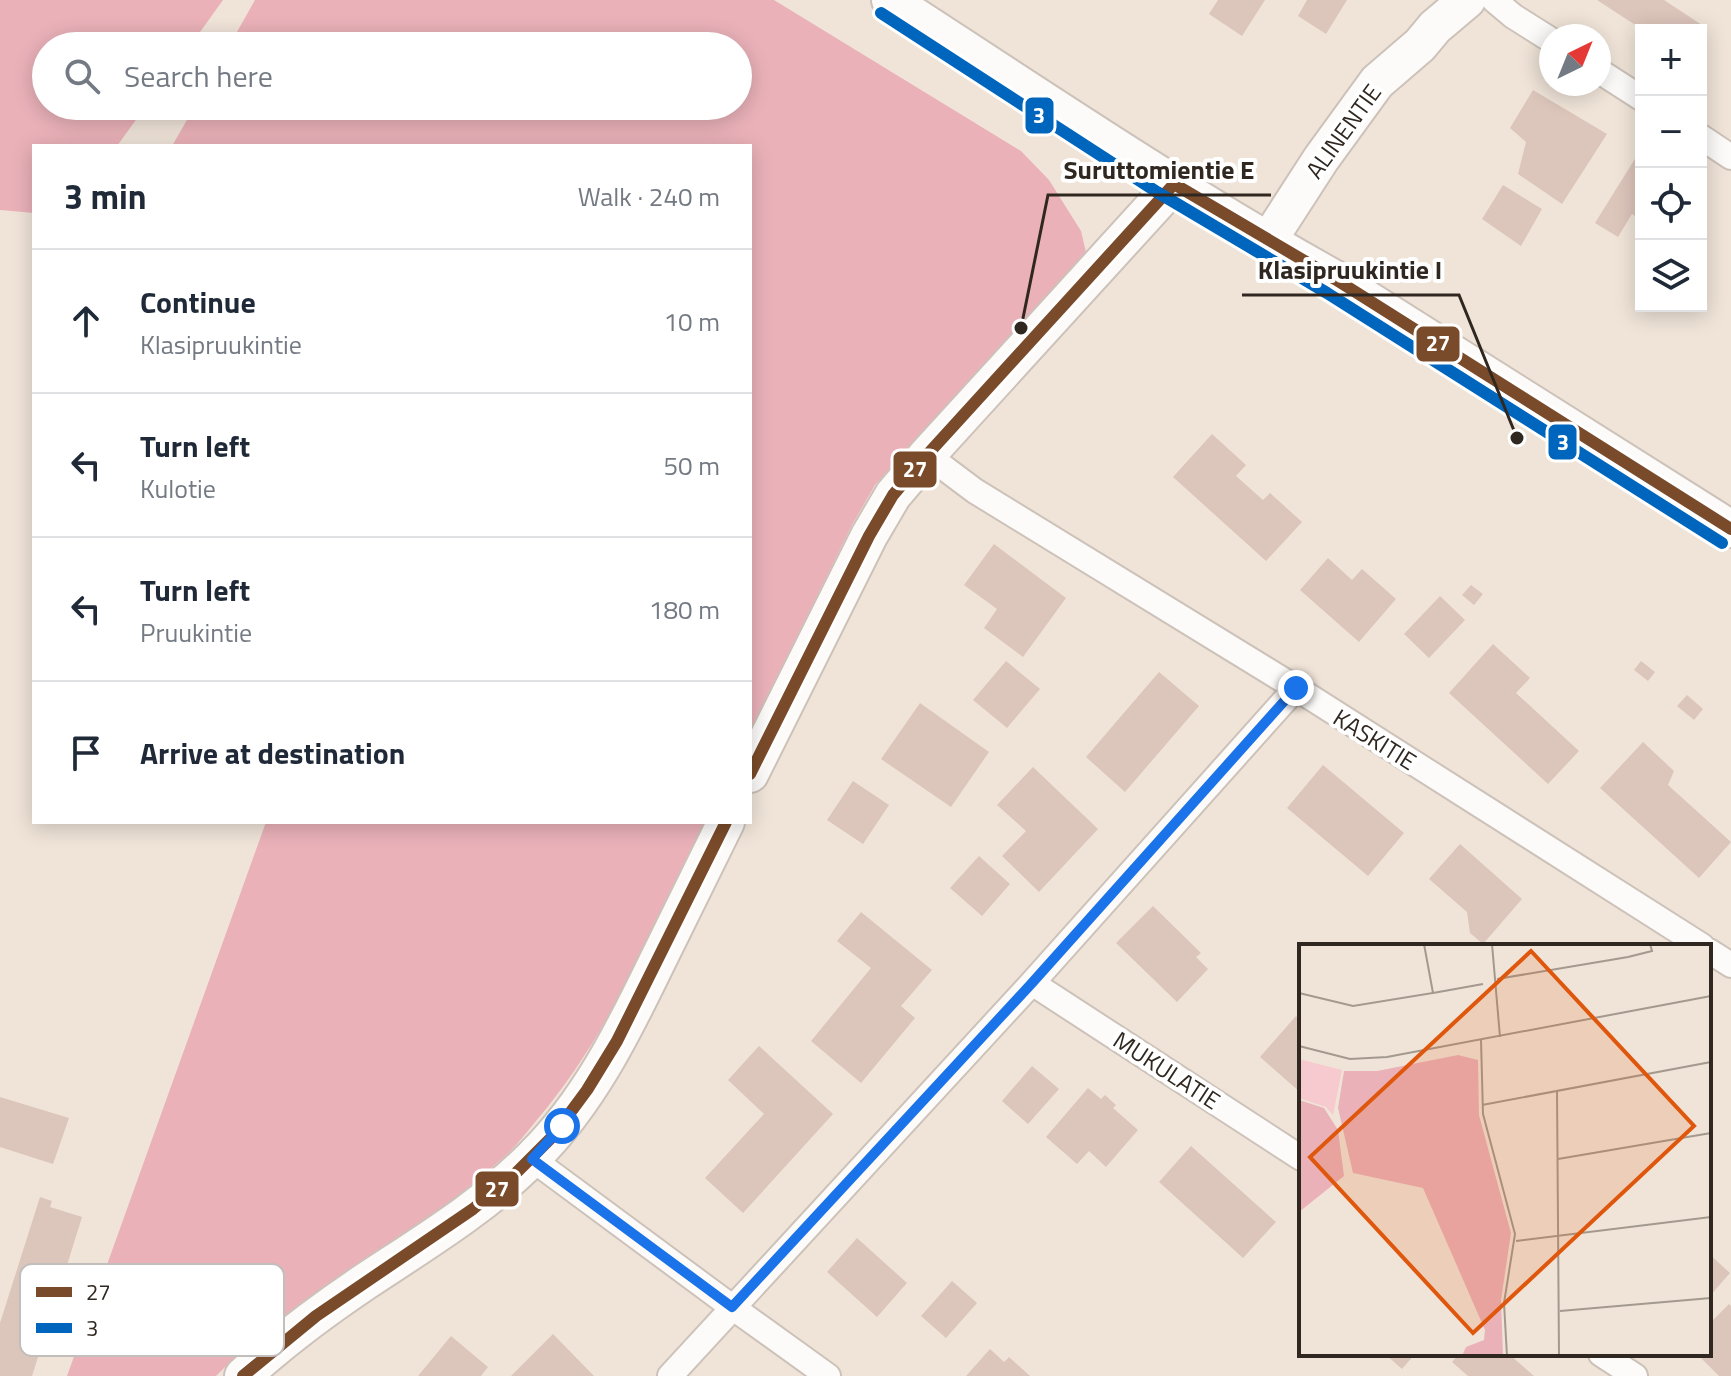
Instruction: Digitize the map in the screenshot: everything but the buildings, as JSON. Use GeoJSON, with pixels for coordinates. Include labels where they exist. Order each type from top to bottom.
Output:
{"type":"FeatureCollection","features":[{"type":"Feature","properties":{"kind":"main road"},"geometry":{"type":"LineString","coordinates":[[890,0],[1174,184],[1335,279],[1731,529]]}},
{"type":"Feature","properties":{"kind":"main road","name":"ALINENTIE"},"geometry":{"type":"LineString","coordinates":[[1268,241],[1321,159],[1377,82],[1467,0]]}},
{"type":"Feature","properties":{"kind":"main road"},"geometry":{"type":"LineString","coordinates":[[752,770],[869,536],[893,495],[1174,184]]}},
{"type":"Feature","properties":{"kind":"main road"},"geometry":{"type":"LineString","coordinates":[[284,1339],[489,1195],[532,1159],[562,1126],[599,1073],[631,1016],[725,824]]}},
{"type":"Feature","properties":{"kind":"main road"},"geometry":{"type":"LineString","coordinates":[[243,1376],[265,1356]]}},
{"type":"Feature","properties":{"kind":"street"},"geometry":{"type":"LineString","coordinates":[[1494,0],[1539,32]]}},
{"type":"Feature","properties":{"kind":"street"},"geometry":{"type":"LineString","coordinates":[[1611,79],[1638,96]]}},
{"type":"Feature","properties":{"kind":"street"},"geometry":{"type":"LineString","coordinates":[[1707,141],[1731,157]]}},
{"type":"Feature","properties":{"kind":"street","name":"KASKITIE"},"geometry":{"type":"LineString","coordinates":[[927,455],[975,491],[1296,688],[1699,944]]}},
{"type":"Feature","properties":{"kind":"street"},"geometry":{"type":"LineString","coordinates":[[670,1376],[1032,983],[1296,688]]}},
{"type":"Feature","properties":{"kind":"street"},"geometry":{"type":"LineString","coordinates":[[1711,952],[1731,965]]}},
{"type":"Feature","properties":{"kind":"street","name":"MUKULATIE"},"geometry":{"type":"LineString","coordinates":[[1032,983],[1299,1157]]}},
{"type":"Feature","properties":{"kind":"street"},"geometry":{"type":"LineString","coordinates":[[532,1159],[828,1376]]}},
{"type":"Feature","properties":{"kind":"street"},"geometry":{"type":"LineString","coordinates":[[1604,1356],[1635,1376]]}},
{"type":"Feature","properties":{"kind":"shaded area"},"geometry":{"type":"Polygon","coordinates":[[[0,0],[223,0],[200,32],[32,32],[32,120],[136,120],[118,144],[32,144],[32,213],[0,210],[0,0]]]}},
{"type":"Feature","properties":{"kind":"shaded area"},"geometry":{"type":"Polygon","coordinates":[[[255,0],[774,0],[1021,151],[1049,180],[1081,231],[1086,252],[875,485],[852,525],[752,728],[752,144],[173,144],[187,120],[752,120],[752,32],[237,32],[255,0]]]}},
{"type":"Feature","properties":{"kind":"shaded area"},"geometry":{"type":"Polygon","coordinates":[[[265,824],[705,824],[630,977],[563,1087],[504,1157],[434,1214],[284,1318],[284,1264],[107,1264],[265,824]]]}},
{"type":"Feature","properties":{"kind":"shaded area"},"geometry":{"type":"Polygon","coordinates":[[[74,1356],[237,1356],[216,1376],[67,1376],[74,1356]]]}},
{"type":"Feature","properties":{"kind":"transit line","name":"3"},"geometry":{"type":"LineString","coordinates":[[881,13],[1157,192],[1327,293],[1722,543]]}},
{"type":"Feature","properties":{"kind":"transit line","name":"27"},"geometry":{"type":"LineString","coordinates":[[752,770],[869,536],[893,495],[1174,184],[1335,279],[1731,529]]}},
{"type":"Feature","properties":{"kind":"transit line","name":"27"},"geometry":{"type":"LineString","coordinates":[[284,1342],[316,1316],[473,1209],[514,1175],[553,1136],[587,1090],[617,1041],[725,824]]}},
{"type":"Feature","properties":{"kind":"transit line","name":"27"},"geometry":{"type":"LineString","coordinates":[[243,1376],[267,1356]]}},
{"type":"Feature","properties":{"kind":"place","name":"Suruttomientie E"},"geometry":{"type":"Point","coordinates":[1021,328]}},
{"type":"Feature","properties":{"kind":"place","name":"Klasipruukintie I"},"geometry":{"type":"Point","coordinates":[1517,438]}},
{"type":"Feature","properties":{"kind":"route"},"geometry":{"type":"LineString","coordinates":[[562,1126],[532,1159],[732,1307],[1032,983],[1296,688]]}}]}
